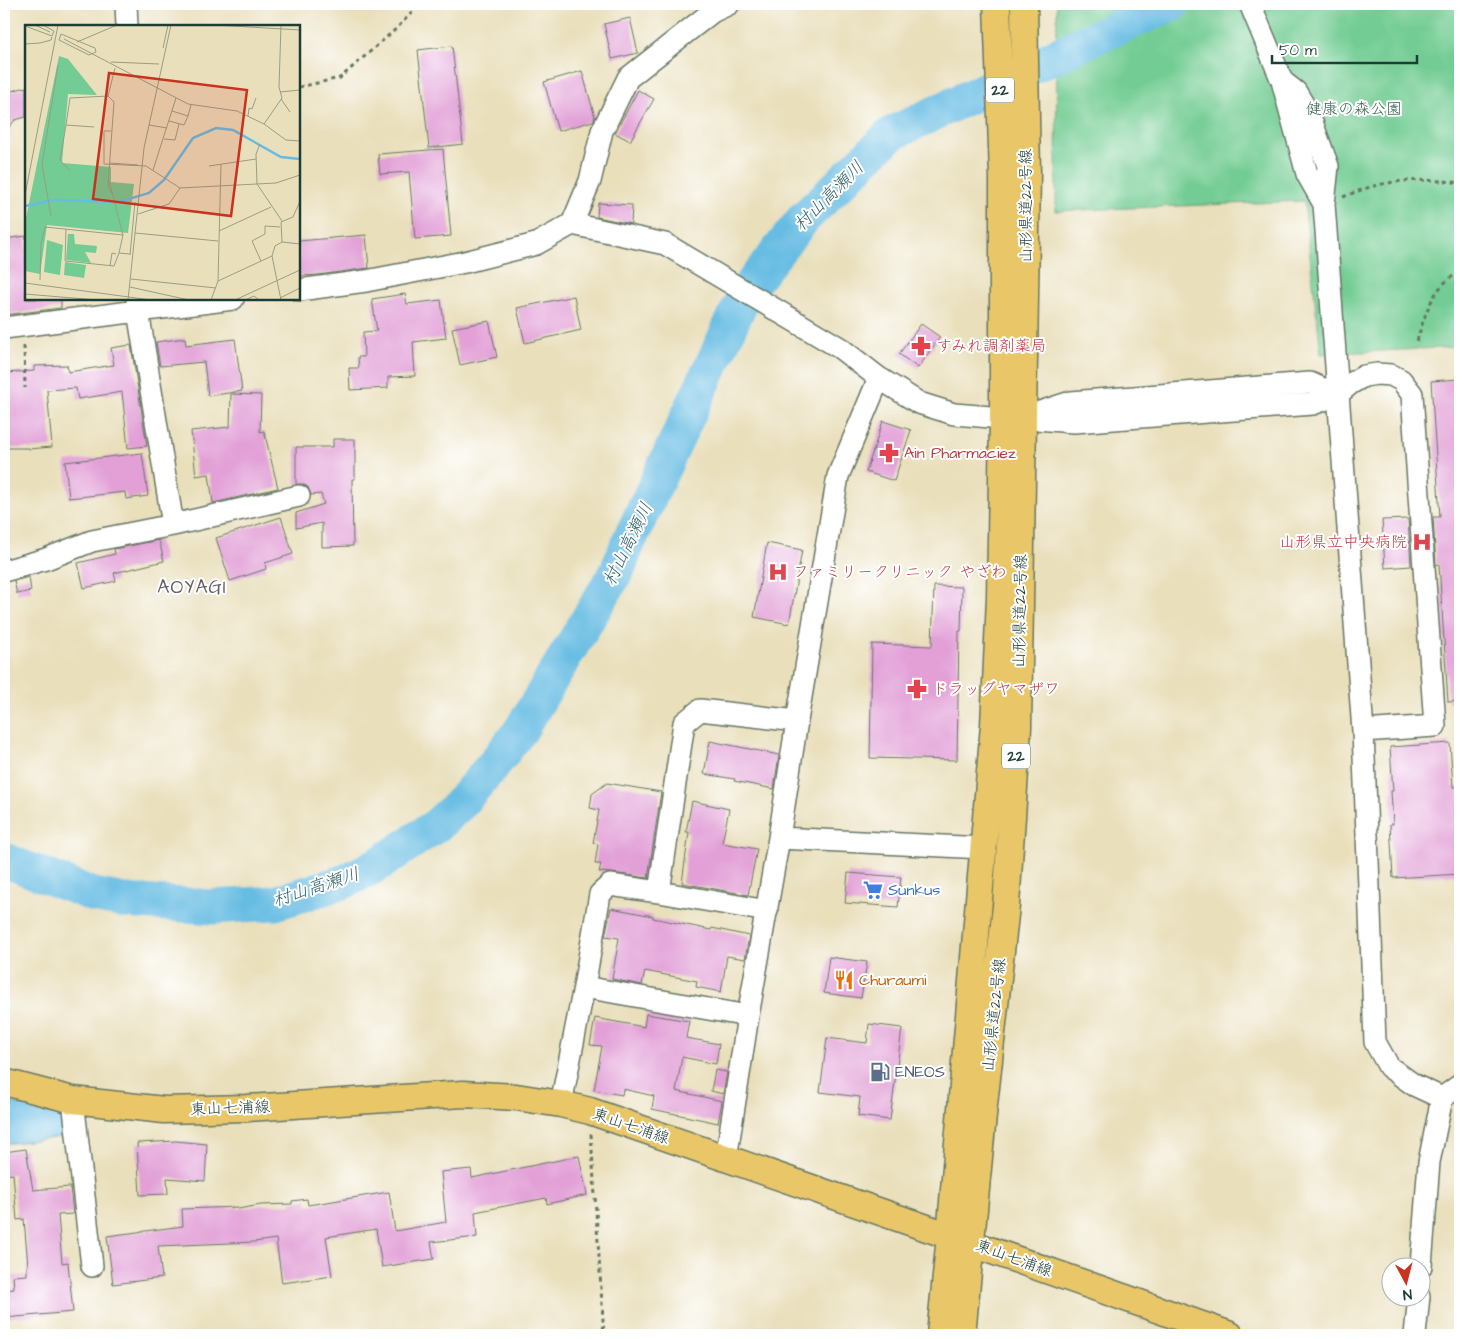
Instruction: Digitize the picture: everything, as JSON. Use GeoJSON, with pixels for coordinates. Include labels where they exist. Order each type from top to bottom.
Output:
{"type":"FeatureCollection","features":[{"type":"Feature","properties":{"kind":"main road","name":"山形県道22号線"},"geometry":{"type":"LineString","coordinates":[[997,4],[1015,175]]}},
{"type":"Feature","properties":{"kind":"main road","name":"山形県道22号線"},"geometry":{"type":"LineString","coordinates":[[940,1335],[960,1239],[984,1105],[1006,906],[1018,728],[1013,418],[1015,175],[1024,4]]}},
{"type":"Feature","properties":{"kind":"main road","name":"山形県道22号線"},"geometry":{"type":"LineString","coordinates":[[962,1335],[960,1239],[1013,418]]}},
{"type":"Feature","properties":{"kind":"main road","name":"東山七浦線"},"geometry":{"type":"LineString","coordinates":[[4,1082],[73,1100],[164,1110],[247,1108],[463,1094],[516,1097],[561,1104],[590,1112],[960,1239],[1230,1335]]}},
{"type":"Feature","properties":{"kind":"street"},"geometry":{"type":"LineString","coordinates":[[126,4],[128,25]]}},
{"type":"Feature","properties":{"kind":"street"},"geometry":{"type":"LineString","coordinates":[[300,290],[366,281],[466,262],[536,244],[572,224],[590,181],[602,131],[628,78],[712,12],[729,4]]}},
{"type":"Feature","properties":{"kind":"street"},"geometry":{"type":"LineString","coordinates":[[1250,4],[1282,81],[1308,174],[1324,204],[1363,731],[1375,1042],[1389,1066],[1414,1085],[1442,1098]]}},
{"type":"Feature","properties":{"kind":"street"},"geometry":{"type":"LineString","coordinates":[[572,224],[665,244],[840,348],[878,378],[919,403],[954,414],[1013,418],[1070,402],[1301,384],[1310,384],[1337,395]]}},
{"type":"Feature","properties":{"kind":"street"},"geometry":{"type":"LineString","coordinates":[[13,327],[138,305],[217,300]]}},
{"type":"Feature","properties":{"kind":"street"},"geometry":{"type":"LineString","coordinates":[[138,305],[173,525]]}},
{"type":"Feature","properties":{"kind":"street"},"geometry":{"type":"LineString","coordinates":[[1337,395],[1350,384],[1364,376],[1377,374],[1391,375],[1401,380],[1412,394],[1435,726],[1363,731]]}},
{"type":"Feature","properties":{"kind":"street"},"geometry":{"type":"LineString","coordinates":[[726,1159],[748,1016],[779,838],[796,721],[838,476],[878,378]]}},
{"type":"Feature","properties":{"kind":"street"},"geometry":{"type":"LineString","coordinates":[[4,570],[46,559],[92,541],[173,525],[299,496]]}},
{"type":"Feature","properties":{"kind":"street"},"geometry":{"type":"LineString","coordinates":[[659,892],[684,723],[700,710],[796,721]]}},
{"type":"Feature","properties":{"kind":"street"},"geometry":{"type":"LineString","coordinates":[[779,838],[984,848]]}},
{"type":"Feature","properties":{"kind":"street"},"geometry":{"type":"LineString","coordinates":[[561,1104],[600,894],[610,885],[767,911]]}},
{"type":"Feature","properties":{"kind":"street"},"geometry":{"type":"LineString","coordinates":[[584,987],[748,1016]]}},
{"type":"Feature","properties":{"kind":"street"},"geometry":{"type":"LineString","coordinates":[[1423,1256],[1429,1162],[1442,1098],[1460,1085]]}},
{"type":"Feature","properties":{"kind":"street"},"geometry":{"type":"LineString","coordinates":[[73,1100],[92,1266]]}},
{"type":"Feature","properties":{"kind":"street"},"geometry":{"type":"LineString","coordinates":[[1415,1335],[1418,1306]]}},
{"type":"Feature","properties":{"kind":"path"},"geometry":{"type":"LineString","coordinates":[[300,87],[340,78],[397,28],[420,4]]}},
{"type":"Feature","properties":{"kind":"path"},"geometry":{"type":"LineString","coordinates":[[1324,204],[1389,182],[1460,183]]}},
{"type":"Feature","properties":{"kind":"path"},"geometry":{"type":"LineString","coordinates":[[1417,341],[1424,316],[1435,293],[1452,276],[1460,272]]}},
{"type":"Feature","properties":{"kind":"path"},"geometry":{"type":"LineString","coordinates":[[13,327],[26,388]]}},
{"type":"Feature","properties":{"kind":"path"},"geometry":{"type":"LineString","coordinates":[[590,1112],[604,1335]]}},
{"type":"Feature","properties":{"kind":"green space","name":"健康の森公園"},"geometry":{"type":"Polygon","coordinates":[[[1057,4],[1460,4],[1460,347],[1321,354],[1304,201],[1056,211],[1057,4]]]}},
{"type":"Feature","properties":{"kind":"water"},"geometry":{"type":"Polygon","coordinates":[[[4,1100],[65,1116],[64,1137],[4,1144],[4,1100]]]}},
{"type":"Feature","properties":{"kind":"building"},"geometry":{"type":"Polygon","coordinates":[[[630,18],[638,53],[612,59],[604,24],[630,18]]]}},
{"type":"Feature","properties":{"kind":"building"},"geometry":{"type":"Polygon","coordinates":[[[452,46],[463,144],[429,148],[418,50],[452,46]]]}},
{"type":"Feature","properties":{"kind":"building"},"geometry":{"type":"Polygon","coordinates":[[[582,71],[595,117],[593,121],[558,131],[544,82],[582,71]]]}},
{"type":"Feature","properties":{"kind":"building"},"geometry":{"type":"Polygon","coordinates":[[[25,87],[25,117],[15,120],[4,133],[4,93],[25,87]]]}},
{"type":"Feature","properties":{"kind":"building"},"geometry":{"type":"Polygon","coordinates":[[[638,90],[654,99],[630,141],[615,133],[638,90]]]}},
{"type":"Feature","properties":{"kind":"building"},"geometry":{"type":"Polygon","coordinates":[[[443,149],[451,236],[415,239],[409,172],[380,174],[378,154],[443,149]]]}},
{"type":"Feature","properties":{"kind":"building"},"geometry":{"type":"Polygon","coordinates":[[[598,203],[632,205],[631,224],[597,217],[598,203]]]}},
{"type":"Feature","properties":{"kind":"building"},"geometry":{"type":"Polygon","coordinates":[[[366,235],[369,268],[300,276],[300,241],[366,235]]]}},
{"type":"Feature","properties":{"kind":"building"},"geometry":{"type":"Polygon","coordinates":[[[25,236],[25,300],[61,300],[61,308],[4,315],[4,239],[25,236]]]}},
{"type":"Feature","properties":{"kind":"building"},"geometry":{"type":"Polygon","coordinates":[[[405,294],[407,304],[441,300],[446,338],[413,342],[415,376],[388,377],[388,388],[350,390],[349,368],[359,368],[358,357],[364,357],[363,332],[377,331],[372,299],[405,294]]]}},
{"type":"Feature","properties":{"kind":"building"},"geometry":{"type":"Polygon","coordinates":[[[574,296],[581,330],[525,343],[517,308],[574,296]]]}},
{"type":"Feature","properties":{"kind":"building"},"geometry":{"type":"Polygon","coordinates":[[[489,321],[497,357],[460,365],[452,328],[489,321]]]}},
{"type":"Feature","properties":{"kind":"building"},"geometry":{"type":"Polygon","coordinates":[[[921,324],[940,337],[918,368],[899,354],[921,324]]]}},
{"type":"Feature","properties":{"kind":"building"},"geometry":{"type":"Polygon","coordinates":[[[185,338],[186,345],[235,339],[242,391],[208,396],[204,362],[160,366],[156,342],[185,338]]]}},
{"type":"Feature","properties":{"kind":"building"},"geometry":{"type":"Polygon","coordinates":[[[131,345],[147,446],[128,448],[122,392],[78,399],[76,388],[47,390],[52,447],[29,449],[4,448],[4,373],[34,371],[34,366],[67,365],[68,372],[114,365],[111,348],[131,345]]]}},
{"type":"Feature","properties":{"kind":"building","name":"山形県立中央病院"},"geometry":{"type":"Polygon","coordinates":[[[1460,379],[1460,701],[1448,702],[1439,564],[1436,565],[1433,517],[1440,517],[1431,381],[1460,379]]]}},
{"type":"Feature","properties":{"kind":"building"},"geometry":{"type":"Polygon","coordinates":[[[231,394],[261,395],[260,432],[264,431],[278,488],[213,503],[209,474],[196,476],[191,431],[230,427],[231,394]]]}},
{"type":"Feature","properties":{"kind":"building"},"geometry":{"type":"Polygon","coordinates":[[[883,421],[911,430],[894,481],[866,472],[883,421]]]}},
{"type":"Feature","properties":{"kind":"building"},"geometry":{"type":"Polygon","coordinates":[[[333,439],[355,439],[355,479],[352,479],[353,546],[322,547],[322,523],[296,528],[296,513],[324,504],[321,494],[311,495],[308,487],[296,484],[296,447],[333,447],[333,439]]]}},
{"type":"Feature","properties":{"kind":"building"},"geometry":{"type":"Polygon","coordinates":[[[142,453],[148,496],[126,499],[125,492],[69,498],[65,462],[142,453]]]}},
{"type":"Feature","properties":{"kind":"building"},"geometry":{"type":"Polygon","coordinates":[[[281,517],[293,554],[265,563],[266,569],[230,581],[216,538],[281,517]]]}},
{"type":"Feature","properties":{"kind":"building"},"geometry":{"type":"Polygon","coordinates":[[[1408,519],[1411,566],[1385,568],[1382,520],[1408,519]]]}},
{"type":"Feature","properties":{"kind":"building"},"geometry":{"type":"Polygon","coordinates":[[[159,540],[164,561],[114,573],[116,581],[84,588],[78,563],[115,554],[114,549],[159,540]]]}},
{"type":"Feature","properties":{"kind":"building"},"geometry":{"type":"Polygon","coordinates":[[[767,543],[802,550],[789,624],[754,617],[767,543]]]}},
{"type":"Feature","properties":{"kind":"building"},"geometry":{"type":"Polygon","coordinates":[[[29,577],[31,591],[17,594],[14,581],[29,577]]]}},
{"type":"Feature","properties":{"kind":"building"},"geometry":{"type":"Polygon","coordinates":[[[934,586],[962,587],[961,631],[959,631],[957,760],[870,758],[872,644],[932,646],[934,586]]]}},
{"type":"Feature","properties":{"kind":"building"},"geometry":{"type":"Polygon","coordinates":[[[710,741],[779,755],[774,789],[734,781],[735,779],[704,774],[710,741]]]}},
{"type":"Feature","properties":{"kind":"building"},"geometry":{"type":"Polygon","coordinates":[[[1450,743],[1453,787],[1459,787],[1460,874],[1393,878],[1390,824],[1393,824],[1391,791],[1393,791],[1390,747],[1450,743]]]}},
{"type":"Feature","properties":{"kind":"building"},"geometry":{"type":"Polygon","coordinates":[[[607,783],[661,792],[648,878],[599,872],[601,864],[595,864],[598,844],[593,843],[599,810],[590,808],[592,794],[607,783]]]}},
{"type":"Feature","properties":{"kind":"building"},"geometry":{"type":"Polygon","coordinates":[[[692,801],[729,809],[722,843],[757,849],[748,895],[682,883],[689,832],[686,832],[692,801]]]}},
{"type":"Feature","properties":{"kind":"building","name":"Sunkus"},"geometry":{"type":"Polygon","coordinates":[[[848,873],[901,877],[898,907],[845,903],[848,873]]]}},
{"type":"Feature","properties":{"kind":"building"},"geometry":{"type":"Polygon","coordinates":[[[611,908],[711,930],[712,928],[749,936],[745,959],[727,956],[721,992],[696,987],[697,981],[645,971],[642,985],[612,979],[619,938],[605,936],[611,908]]]}},
{"type":"Feature","properties":{"kind":"building"},"geometry":{"type":"Polygon","coordinates":[[[829,957],[867,962],[861,998],[824,993],[829,957]]]}},
{"type":"Feature","properties":{"kind":"building"},"geometry":{"type":"Polygon","coordinates":[[[646,1014],[689,1021],[686,1038],[719,1044],[716,1064],[682,1057],[676,1091],[722,1101],[718,1123],[652,1109],[654,1096],[623,1089],[622,1095],[594,1090],[602,1046],[590,1045],[595,1018],[644,1027],[646,1014]]]}},
{"type":"Feature","properties":{"kind":"building"},"geometry":{"type":"Polygon","coordinates":[[[869,1024],[902,1028],[890,1120],[858,1116],[860,1097],[820,1092],[827,1038],[867,1043],[869,1024]]]}},
{"type":"Feature","properties":{"kind":"building"},"geometry":{"type":"Polygon","coordinates":[[[715,1070],[727,1072],[723,1094],[711,1091],[715,1070]]]}},
{"type":"Feature","properties":{"kind":"building"},"geometry":{"type":"Polygon","coordinates":[[[176,1141],[207,1144],[205,1181],[167,1178],[168,1194],[140,1195],[137,1143],[176,1141]]]}},
{"type":"Feature","properties":{"kind":"building"},"geometry":{"type":"Polygon","coordinates":[[[26,1149],[33,1190],[70,1187],[73,1214],[58,1215],[62,1263],[68,1262],[73,1312],[4,1318],[4,1290],[14,1289],[13,1276],[27,1275],[28,1266],[24,1219],[17,1220],[13,1174],[4,1175],[4,1152],[26,1149]]]}},
{"type":"Feature","properties":{"kind":"building"},"geometry":{"type":"Polygon","coordinates":[[[579,1156],[587,1195],[547,1204],[546,1198],[475,1212],[477,1237],[431,1242],[434,1259],[382,1267],[376,1229],[326,1237],[332,1276],[282,1283],[276,1239],[254,1242],[158,1246],[162,1278],[113,1284],[107,1236],[183,1226],[182,1209],[238,1207],[238,1209],[261,1205],[292,1204],[292,1201],[307,1199],[308,1205],[389,1192],[395,1231],[446,1222],[441,1172],[471,1169],[472,1178],[579,1156]]]}},
{"type":"Feature","properties":{"kind":"waterway","name":"村山高瀬川"},"geometry":{"type":"LineString","coordinates":[[4,860],[94,895],[124,901],[213,907],[275,903],[346,881],[379,864],[437,825],[458,806],[520,731],[617,571],[629,541],[747,290],[804,218],[891,134],[1082,43],[1172,4]]}},
{"type":"Feature","properties":{"kind":"place","name":"すみれ調剤薬局"},"geometry":{"type":"Point","coordinates":[921,346]}},
{"type":"Feature","properties":{"kind":"place","name":"Ain Pharmaciez"},"geometry":{"type":"Point","coordinates":[889,453]}},
{"type":"Feature","properties":{"kind":"place","name":"山形県立中央病院"},"geometry":{"type":"Point","coordinates":[1422,542]}},
{"type":"Feature","properties":{"kind":"place","name":"ファミリークリニック やざわ"},"geometry":{"type":"Point","coordinates":[778,572]}},
{"type":"Feature","properties":{"kind":"place","name":"ドラッグヤマザワ"},"geometry":{"type":"Point","coordinates":[917,689]}},
{"type":"Feature","properties":{"kind":"place","name":"Sunkus"},"geometry":{"type":"Point","coordinates":[873,890]}},
{"type":"Feature","properties":{"kind":"place","name":"Churaumi"},"geometry":{"type":"Point","coordinates":[844,980]}},
{"type":"Feature","properties":{"kind":"place","name":"ENEOS"},"geometry":{"type":"Point","coordinates":[880,1072]}},
{"type":"Feature","properties":{"kind":"district","name":"AOYAGI"},"geometry":{"type":"Point","coordinates":[192,587]}}]}
